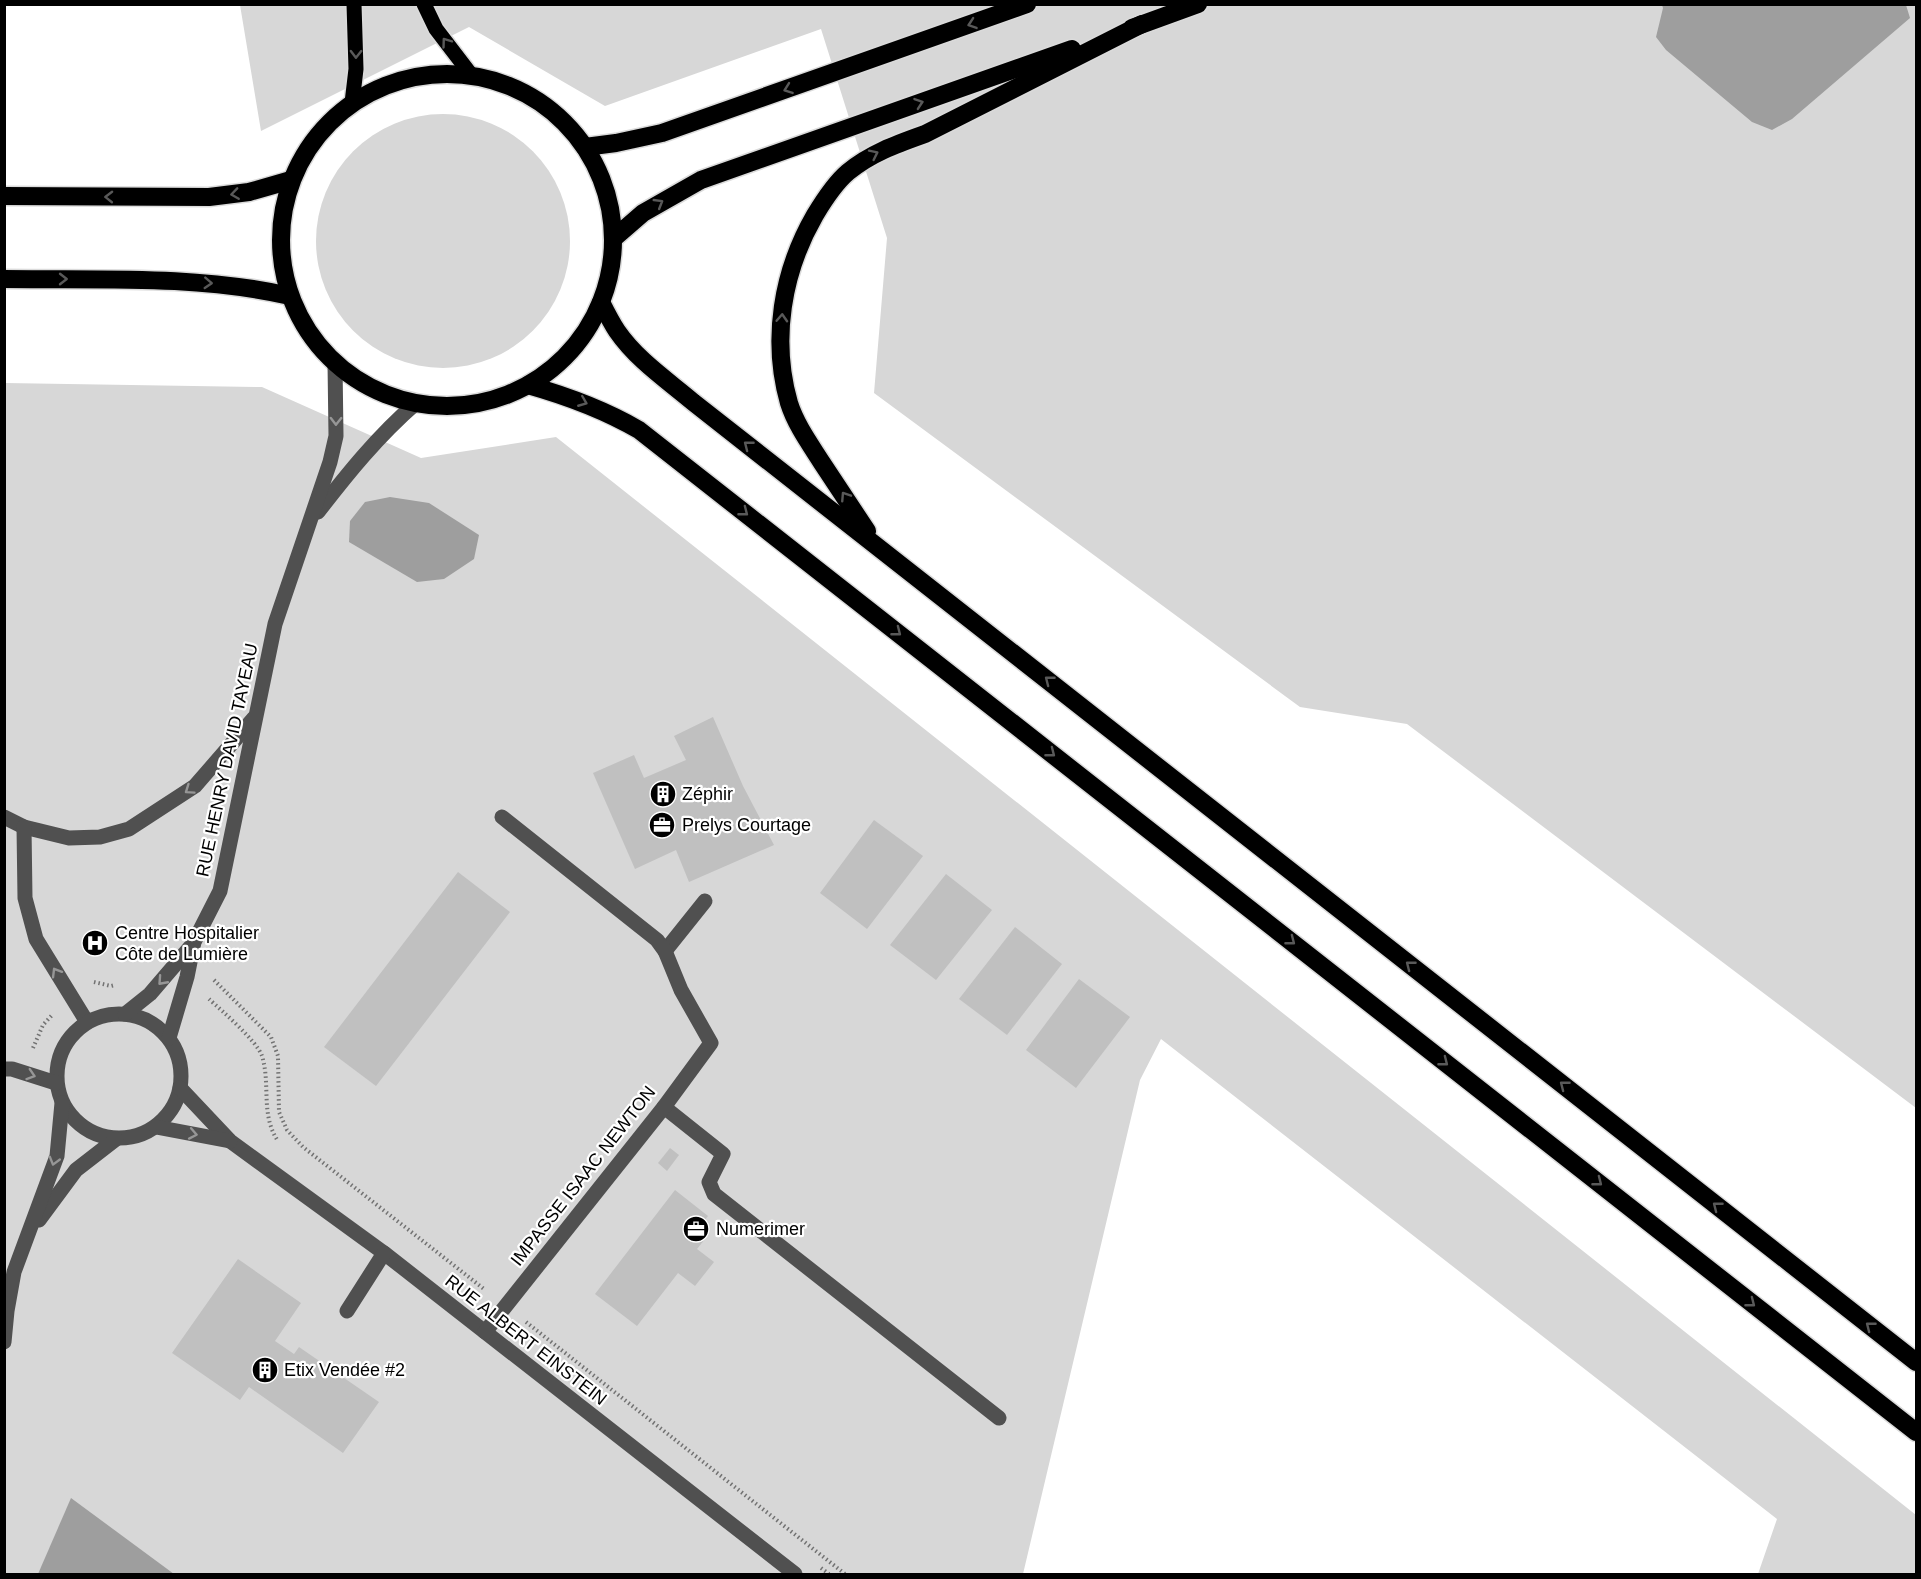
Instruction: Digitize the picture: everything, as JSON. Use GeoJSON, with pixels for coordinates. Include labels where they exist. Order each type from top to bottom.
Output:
{"type":"FeatureCollection","features":[{"type":"Feature","properties":{"kind":"highway"},"geometry":{"type":"LineString","coordinates":[[585,147],[616,143],[680,127],[1027,4]]}},
{"type":"Feature","properties":{"kind":"highway"},"geometry":{"type":"LineString","coordinates":[[613,239],[643,213],[701,180],[1198,4]]}},
{"type":"Feature","properties":{"kind":"highway"},"geometry":{"type":"LineString","coordinates":[[877,545],[804,434],[790,405],[783,374],[780,345],[782,307],[794,264],[807,230],[825,199],[846,174],[866,159],[889,147],[925,134],[1142,24]]}},
{"type":"Feature","properties":{"kind":"highway"},"geometry":{"type":"LineString","coordinates":[[440,74],[472,76],[515,89],[554,113],[585,147],[600,176],[610,206],[613,239],[610,271],[601,302],[583,335],[559,363],[528,385],[492,400],[464,405],[416,403],[387,395],[359,381],[335,363],[308,332],[290,296],[283,268],[280,238],[283,208],[291,180],[316,138],[352,103],[380,88],[409,78],[440,74]]}},
{"type":"Feature","properties":{"kind":"highway"},"geometry":{"type":"LineString","coordinates":[[4,196],[209,197],[249,192],[291,180]]}},
{"type":"Feature","properties":{"kind":"highway"},"geometry":{"type":"LineString","coordinates":[[4,279],[217,283],[257,288],[290,296]]}},
{"type":"Feature","properties":{"kind":"highway"},"geometry":{"type":"LineString","coordinates":[[601,302],[617,331],[651,367],[1917,1362]]}},
{"type":"Feature","properties":{"kind":"highway"},"geometry":{"type":"LineString","coordinates":[[528,385],[591,405],[639,430],[1917,1432]]}},
{"type":"Feature","properties":{"kind":"main road"},"geometry":{"type":"LineString","coordinates":[[352,103],[356,69],[354,4]]}},
{"type":"Feature","properties":{"kind":"main road"},"geometry":{"type":"LineString","coordinates":[[424,4],[436,29],[472,76]]}},
{"type":"Feature","properties":{"kind":"street","name":"RUE HENRY DAVID TAYEAU"},"geometry":{"type":"LineString","coordinates":[[169,1038],[187,977],[194,942],[220,891],[275,624],[330,462],[336,436],[335,363]]}},
{"type":"Feature","properties":{"kind":"street","name":"RUE HENRY DAVID TAYEAU"},"geometry":{"type":"LineString","coordinates":[[311,522],[382,434],[416,403]]}},
{"type":"Feature","properties":{"kind":"street"},"geometry":{"type":"LineString","coordinates":[[4,817],[24,827],[69,838],[100,837],[129,829],[195,786],[256,715]]}},
{"type":"Feature","properties":{"kind":"street"},"geometry":{"type":"LineString","coordinates":[[502,817],[657,940],[665,951],[705,902]]}},
{"type":"Feature","properties":{"kind":"street"},"geometry":{"type":"LineString","coordinates":[[24,827],[25,898],[36,939],[87,1022]]}},
{"type":"Feature","properties":{"kind":"street"},"geometry":{"type":"LineString","coordinates":[[125,1014],[150,994],[194,942]]}},
{"type":"Feature","properties":{"kind":"street","name":"IMPASSE ISAAC NEWTON"},"geometry":{"type":"LineString","coordinates":[[484,1332],[664,1107],[711,1043],[681,990],[665,951]]}},
{"type":"Feature","properties":{"kind":"street"},"geometry":{"type":"LineString","coordinates":[[125,1014],[141,1018],[157,1026],[169,1038],[177,1054],[181,1071],[180,1088],[175,1105],[156,1127],[130,1138],[116,1139],[99,1136],[84,1128],[71,1117],[62,1103],[56,1083],[57,1066],[62,1048],[73,1033],[87,1022],[105,1015],[125,1014]]}},
{"type":"Feature","properties":{"kind":"street"},"geometry":{"type":"LineString","coordinates":[[4,1069],[12,1069],[56,1083]]}},
{"type":"Feature","properties":{"kind":"street","name":"RUE ALBERT EINSTEIN"},"geometry":{"type":"LineString","coordinates":[[180,1088],[230,1141],[384,1253],[795,1575]]}},
{"type":"Feature","properties":{"kind":"street"},"geometry":{"type":"LineString","coordinates":[[4,1342],[14,1272],[57,1156],[62,1103]]}},
{"type":"Feature","properties":{"kind":"street"},"geometry":{"type":"LineString","coordinates":[[664,1107],[723,1154],[710,1182],[714,1194],[999,1418]]}},
{"type":"Feature","properties":{"kind":"street","name":"RUE ALBERT EINSTEIN"},"geometry":{"type":"LineString","coordinates":[[156,1127],[230,1141]]}},
{"type":"Feature","properties":{"kind":"street"},"geometry":{"type":"LineString","coordinates":[[28,1234],[76,1170],[116,1139]]}},
{"type":"Feature","properties":{"kind":"street"},"geometry":{"type":"LineString","coordinates":[[347,1311],[384,1253]]}},
{"type":"Feature","properties":{"kind":"path"},"geometry":{"type":"LineString","coordinates":[[27,1050],[34,1048],[43,1025],[60,1007]]}},
{"type":"Feature","properties":{"kind":"shaded area"},"geometry":{"type":"Polygon","coordinates":[[[240,5],[1916,5],[1916,1108],[1407,724],[1300,707],[874,393],[887,238],[821,29],[605,106],[469,27],[261,131],[240,5]]]}},
{"type":"Feature","properties":{"kind":"shaded area"},"geometry":{"type":"Polygon","coordinates":[[[1662,5],[1906,5],[1910,18],[1792,119],[1772,130],[1752,122],[1666,50],[1656,37],[1662,5]]]}},
{"type":"Feature","properties":{"kind":"shaded area"},"geometry":{"type":"Polygon","coordinates":[[[443,114],[468,117],[492,124],[503,129],[533,151],[555,181],[560,192],[567,216],[570,241],[567,266],[560,290],[555,301],[533,331],[503,353],[492,358],[468,365],[443,368],[418,365],[394,358],[383,353],[353,331],[331,301],[326,290],[319,266],[316,241],[319,216],[326,192],[331,181],[353,151],[383,129],[394,124],[418,117],[443,114]]]}},
{"type":"Feature","properties":{"kind":"shaded area"},"geometry":{"type":"Polygon","coordinates":[[[5,383],[262,387],[421,458],[556,437],[1916,1515],[1916,1574],[1758,1574],[1777,1519],[1161,1039],[1140,1080],[1023,1574],[5,1574],[5,383]]]}},
{"type":"Feature","properties":{"kind":"shaded area"},"geometry":{"type":"Polygon","coordinates":[[[390,497],[429,503],[479,535],[474,559],[444,579],[417,582],[349,542],[350,521],[365,502],[390,497]]]}},
{"type":"Feature","properties":{"kind":"shaded area"},"geometry":{"type":"Polygon","coordinates":[[[71,1498],[174,1574],[38,1574],[71,1498]]]}},
{"type":"Feature","properties":{"kind":"building","name":"Zéphir"},"geometry":{"type":"Polygon","coordinates":[[[713,717],[743,786],[774,845],[689,882],[676,850],[635,869],[593,773],[634,755],[644,778],[686,760],[674,736],[713,717]]]}},
{"type":"Feature","properties":{"kind":"building"},"geometry":{"type":"Polygon","coordinates":[[[874,820],[923,856],[867,929],[820,893],[874,820]]]}},
{"type":"Feature","properties":{"kind":"building"},"geometry":{"type":"Polygon","coordinates":[[[458,872],[510,912],[376,1086],[324,1047],[458,872]]]}},
{"type":"Feature","properties":{"kind":"building"},"geometry":{"type":"Polygon","coordinates":[[[946,874],[992,910],[936,980],[890,945],[946,874]]]}},
{"type":"Feature","properties":{"kind":"building"},"geometry":{"type":"Polygon","coordinates":[[[1015,927],[1062,964],[1007,1035],[959,999],[1015,927]]]}},
{"type":"Feature","properties":{"kind":"building"},"geometry":{"type":"Polygon","coordinates":[[[1079,979],[1130,1017],[1076,1088],[1026,1050],[1079,979]]]}},
{"type":"Feature","properties":{"kind":"building"},"geometry":{"type":"Polygon","coordinates":[[[670,1148],[679,1155],[667,1171],[658,1163],[670,1148]]]}},
{"type":"Feature","properties":{"kind":"building"},"geometry":{"type":"Polygon","coordinates":[[[675,1190],[708,1216],[696,1232],[705,1239],[697,1249],[714,1262],[695,1286],[678,1273],[637,1326],[595,1294],[675,1190]]]}},
{"type":"Feature","properties":{"kind":"building","name":"Etix Vendée #2"},"geometry":{"type":"Polygon","coordinates":[[[238,1259],[301,1303],[275,1341],[294,1354],[299,1347],[379,1402],[343,1453],[249,1387],[240,1400],[172,1353],[238,1259]]]}},
{"type":"Feature","properties":{"kind":"place","name":"Zéphir"},"geometry":{"type":"Point","coordinates":[663,794]}},
{"type":"Feature","properties":{"kind":"place","name":"Prelys Courtage"},"geometry":{"type":"Point","coordinates":[662,825]}},
{"type":"Feature","properties":{"kind":"place","name":"Centre Hospitalier Côte de Lumière"},"geometry":{"type":"Point","coordinates":[95,943]}},
{"type":"Feature","properties":{"kind":"place","name":"Numerimer"},"geometry":{"type":"Point","coordinates":[696,1229]}},
{"type":"Feature","properties":{"kind":"place","name":"Etix Vendée #2"},"geometry":{"type":"Point","coordinates":[265,1370]}}]}
